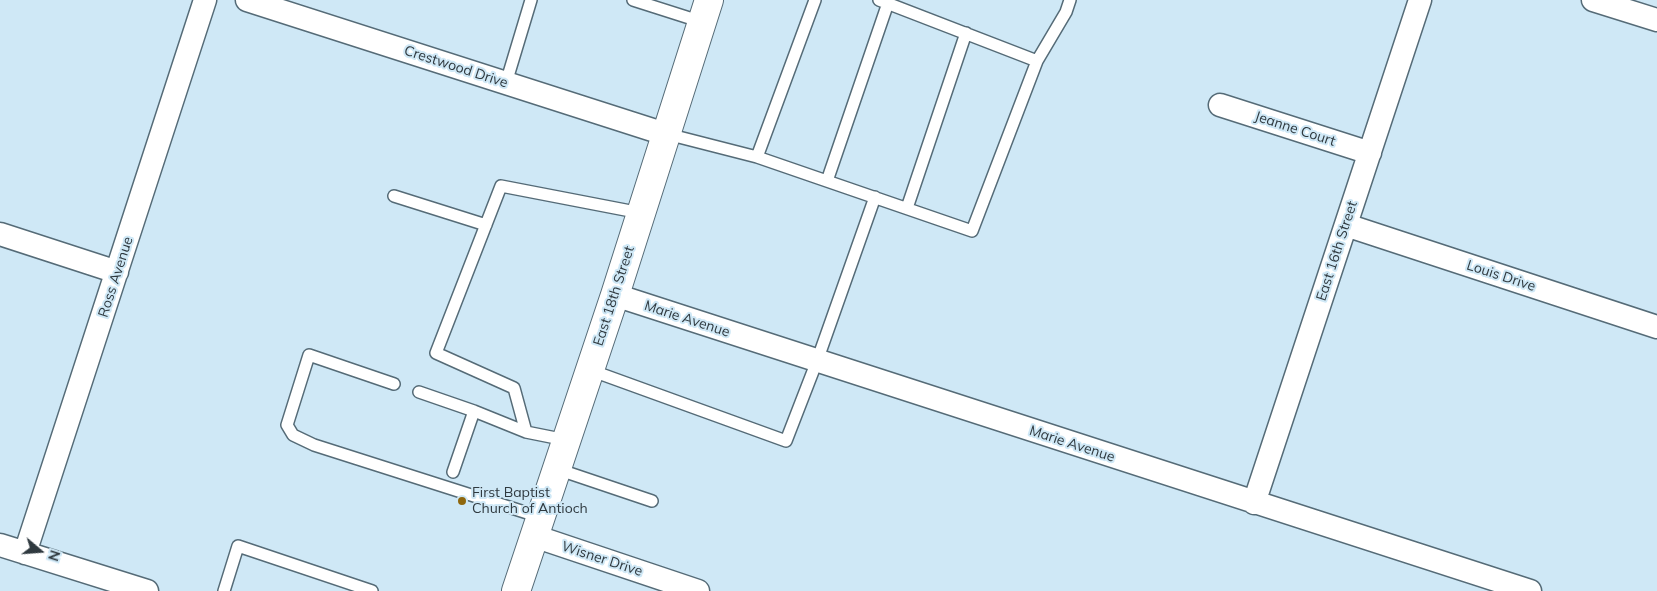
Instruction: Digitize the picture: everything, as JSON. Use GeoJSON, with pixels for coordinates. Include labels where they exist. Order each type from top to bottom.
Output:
{"type":"FeatureCollection","features":[{"type":"Feature","properties":{"kind":"main road","name":"East 18th Street"},"geometry":{"type":"LineString","coordinates":[[516,591],[615,295],[705,11]]}},
{"type":"Feature","properties":{"kind":"street","name":"Ross Avenue"},"geometry":{"type":"LineString","coordinates":[[25,553],[206,0]]}},
{"type":"Feature","properties":{"kind":"street","name":"Crestwood Drive"},"geometry":{"type":"LineString","coordinates":[[248,0],[665,134]]}},
{"type":"Feature","properties":{"kind":"street","name":"East 16th Street"},"geometry":{"type":"LineString","coordinates":[[1254,503],[1420,0]]}},
{"type":"Feature","properties":{"kind":"street"},"geometry":{"type":"LineString","coordinates":[[1593,0],[1657,20]]}},
{"type":"Feature","properties":{"kind":"street","name":"Jeanne Court"},"geometry":{"type":"LineString","coordinates":[[1220,105],[1370,153]]}},
{"type":"Feature","properties":{"kind":"street","name":"Louis Drive"},"geometry":{"type":"LineString","coordinates":[[1346,225],[1657,327]]}},
{"type":"Feature","properties":{"kind":"street"},"geometry":{"type":"LineString","coordinates":[[0,234],[117,272]]}},
{"type":"Feature","properties":{"kind":"street","name":"Marie Avenue"},"geometry":{"type":"LineString","coordinates":[[615,295],[1530,591]]}},
{"type":"Feature","properties":{"kind":"street","name":"Wisner Drive"},"geometry":{"type":"LineString","coordinates":[[537,527],[698,591]]}},
{"type":"Feature","properties":{"kind":"street"},"geometry":{"type":"LineString","coordinates":[[0,545],[147,591]]}},
{"type":"Feature","properties":{"kind":"lane"},"geometry":{"type":"LineString","coordinates":[[506,83],[531,0]]}},
{"type":"Feature","properties":{"kind":"lane"},"geometry":{"type":"LineString","coordinates":[[633,0],[705,11]]}},
{"type":"Feature","properties":{"kind":"lane"},"geometry":{"type":"LineString","coordinates":[[757,156],[816,0]]}},
{"type":"Feature","properties":{"kind":"lane"},"geometry":{"type":"LineString","coordinates":[[665,134],[757,156],[972,230],[1037,61],[1066,12],[1070,0]]}},
{"type":"Feature","properties":{"kind":"lane"},"geometry":{"type":"LineString","coordinates":[[827,181],[883,2],[1037,61]]}},
{"type":"Feature","properties":{"kind":"lane"},"geometry":{"type":"LineString","coordinates":[[907,208],[966,33]]}},
{"type":"Feature","properties":{"kind":"lane"},"geometry":{"type":"LineString","coordinates":[[526,432],[514,388],[436,353],[500,186],[641,213]]}},
{"type":"Feature","properties":{"kind":"lane"},"geometry":{"type":"LineString","coordinates":[[394,196],[486,225]]}},
{"type":"Feature","properties":{"kind":"lane"},"geometry":{"type":"LineString","coordinates":[[590,370],[786,441],[817,361],[875,197]]}},
{"type":"Feature","properties":{"kind":"lane"},"geometry":{"type":"LineString","coordinates":[[394,384],[309,355],[286,425],[293,435],[314,445],[537,527]]}},
{"type":"Feature","properties":{"kind":"lane"},"geometry":{"type":"LineString","coordinates":[[419,392],[526,432],[566,440]]}},
{"type":"Feature","properties":{"kind":"lane"},"geometry":{"type":"LineString","coordinates":[[453,472],[474,411]]}},
{"type":"Feature","properties":{"kind":"lane"},"geometry":{"type":"LineString","coordinates":[[556,469],[652,501]]}},
{"type":"Feature","properties":{"kind":"lane"},"geometry":{"type":"LineString","coordinates":[[224,591],[238,546],[372,591]]}},
{"type":"Feature","properties":{"kind":"place","name":"First Baptist Church of Antioch"},"geometry":{"type":"Point","coordinates":[462,501]}}]}
